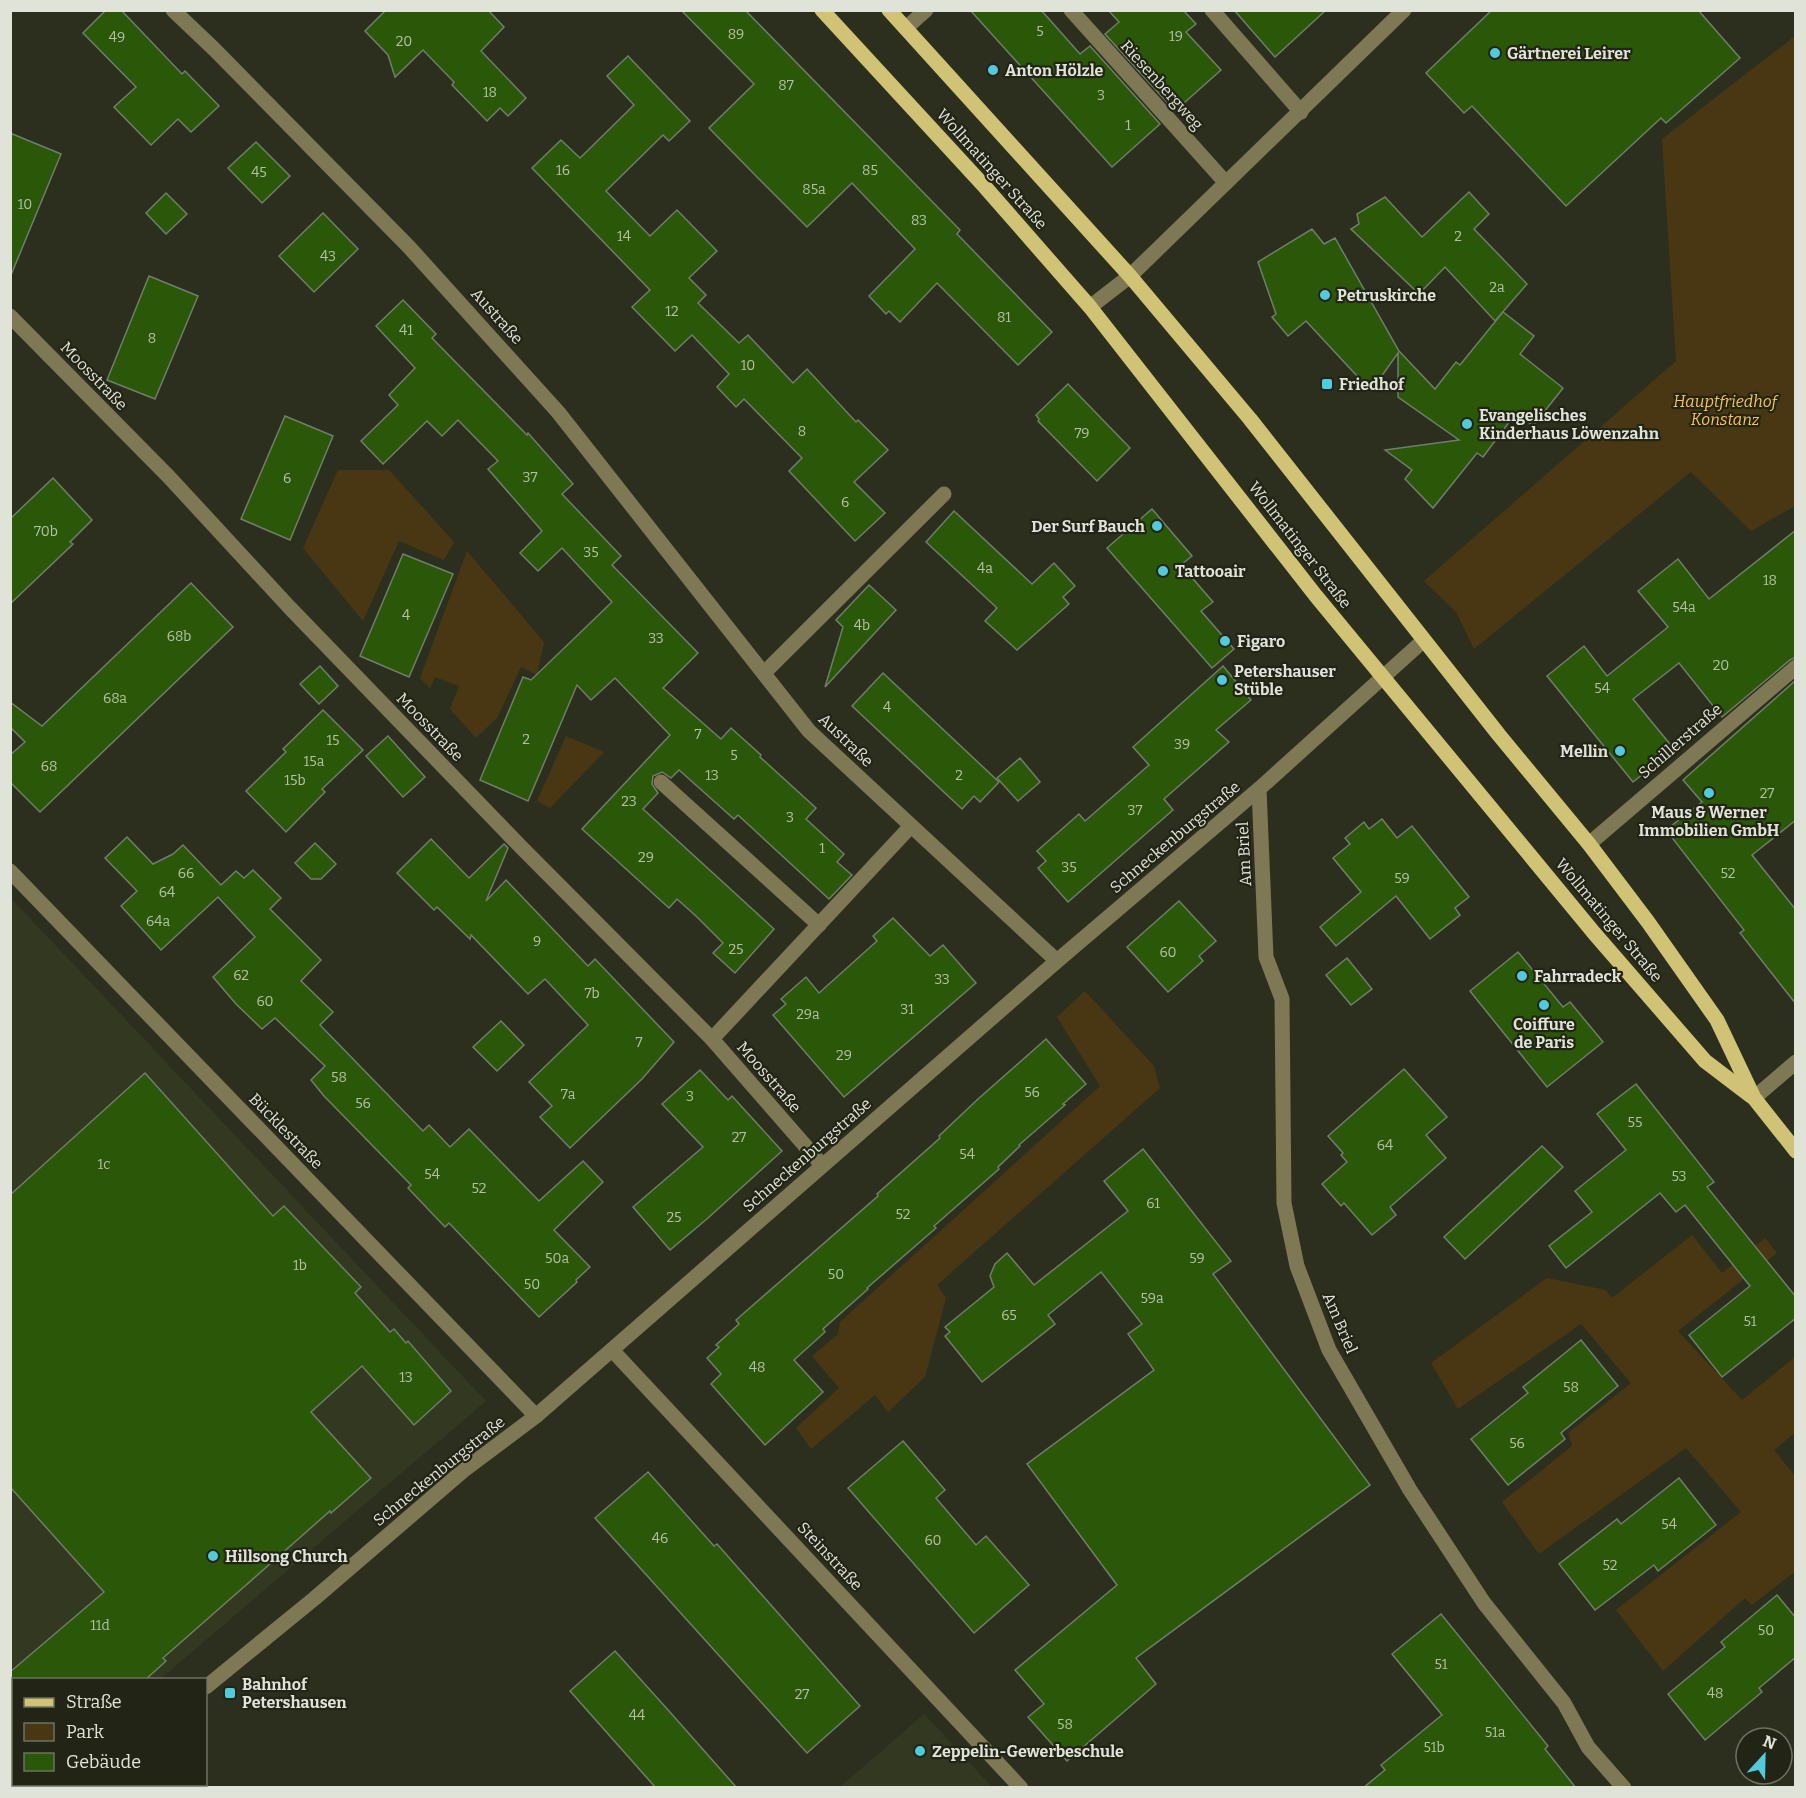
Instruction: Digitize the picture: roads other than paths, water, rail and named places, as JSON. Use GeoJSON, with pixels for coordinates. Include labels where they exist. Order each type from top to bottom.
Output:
{"type":"FeatureCollection","features":[{"type":"Feature","properties":{"kind":"main road","name":"Wollmatinger Straße"},"geometry":{"type":"LineString","coordinates":[[822,10],[977,178],[1090,306],[1305,582],[1594,933],[1705,1061],[1754,1098]]}},
{"type":"Feature","properties":{"kind":"main road","name":"Wollmatinger Straße"},"geometry":{"type":"LineString","coordinates":[[889,10],[1130,276],[1250,419],[1589,844],[1648,922],[1716,1020],[1754,1098],[1796,1151]]}},
{"type":"Feature","properties":{"kind":"street","name":"Austraße"},"geometry":{"type":"LineString","coordinates":[[173,10],[410,247],[558,412],[809,731],[1057,961]]}},
{"type":"Feature","properties":{"kind":"street"},"geometry":{"type":"LineString","coordinates":[[906,28],[926,10]]}},
{"type":"Feature","properties":{"kind":"street","name":"Riesenbergweg"},"geometry":{"type":"LineString","coordinates":[[1071,10],[1226,183]]}},
{"type":"Feature","properties":{"kind":"street"},"geometry":{"type":"LineString","coordinates":[[1212,10],[1301,112]]}},
{"type":"Feature","properties":{"kind":"street"},"geometry":{"type":"LineString","coordinates":[[1090,306],[1130,276],[1404,10]]}},
{"type":"Feature","properties":{"kind":"street","name":"Moosstraße"},"geometry":{"type":"LineString","coordinates":[[10,316],[170,477],[290,608],[496,821],[712,1039],[822,1165]]}},
{"type":"Feature","properties":{"kind":"street"},"geometry":{"type":"LineString","coordinates":[[764,673],[944,494]]}},
{"type":"Feature","properties":{"kind":"street","name":"Schneckenburgstraße"},"geometry":{"type":"LineString","coordinates":[[207,1686],[465,1470],[536,1416],[1057,961],[1259,789],[1424,640]]}},
{"type":"Feature","properties":{"kind":"street","name":"Schillerstraße"},"geometry":{"type":"LineString","coordinates":[[1589,844],[1796,667]]}},
{"type":"Feature","properties":{"kind":"street"},"geometry":{"type":"LineString","coordinates":[[661,782],[819,924]]}},
{"type":"Feature","properties":{"kind":"street","name":"Am Briel"},"geometry":{"type":"LineString","coordinates":[[1259,789],[1266,957],[1282,999],[1284,1203],[1297,1266],[1329,1350],[1410,1490],[1484,1603],[1564,1703],[1588,1747],[1624,1788]]}},
{"type":"Feature","properties":{"kind":"street"},"geometry":{"type":"LineString","coordinates":[[712,1039],[911,826]]}},
{"type":"Feature","properties":{"kind":"street","name":"Bücklestraße"},"geometry":{"type":"LineString","coordinates":[[10,871],[536,1416]]}},
{"type":"Feature","properties":{"kind":"street"},"geometry":{"type":"LineString","coordinates":[[1754,1098],[1796,1062]]}},
{"type":"Feature","properties":{"kind":"street","name":"Steinstraße"},"geometry":{"type":"LineString","coordinates":[[612,1350],[1021,1788]]}},
{"type":"Feature","properties":{"kind":"place","name":"Gärtnerei Leirer"},"geometry":{"type":"Point","coordinates":[1495,53]}},
{"type":"Feature","properties":{"kind":"place","name":"Anton Hölzle"},"geometry":{"type":"Point","coordinates":[993,70]}},
{"type":"Feature","properties":{"kind":"place","name":"Petruskirche"},"geometry":{"type":"Point","coordinates":[1325,295]}},
{"type":"Feature","properties":{"kind":"place","name":"Friedhof"},"geometry":{"type":"Point","coordinates":[1327,384]}},
{"type":"Feature","properties":{"kind":"place","name":"Evangelisches Kinderhaus Löwenzahn"},"geometry":{"type":"Point","coordinates":[1467,424]}},
{"type":"Feature","properties":{"kind":"place","name":"Der Surf Bauch"},"geometry":{"type":"Point","coordinates":[1157,526]}},
{"type":"Feature","properties":{"kind":"place","name":"Tattooair"},"geometry":{"type":"Point","coordinates":[1163,571]}},
{"type":"Feature","properties":{"kind":"place","name":"Figaro"},"geometry":{"type":"Point","coordinates":[1225,641]}},
{"type":"Feature","properties":{"kind":"place","name":"Petershauser Stüble"},"geometry":{"type":"Point","coordinates":[1222,680]}},
{"type":"Feature","properties":{"kind":"place","name":"Mellin"},"geometry":{"type":"Point","coordinates":[1620,751]}},
{"type":"Feature","properties":{"kind":"place","name":"Maus & Werner Immobilien GmbH"},"geometry":{"type":"Point","coordinates":[1709,793]}},
{"type":"Feature","properties":{"kind":"place","name":"Fahrradeck"},"geometry":{"type":"Point","coordinates":[1522,976]}},
{"type":"Feature","properties":{"kind":"place","name":"Coiffure de Paris"},"geometry":{"type":"Point","coordinates":[1544,1005]}},
{"type":"Feature","properties":{"kind":"place","name":"Hillsong Church"},"geometry":{"type":"Point","coordinates":[213,1556]}},
{"type":"Feature","properties":{"kind":"place","name":"Bahnhof Petershausen"},"geometry":{"type":"Point","coordinates":[230,1693]}},
{"type":"Feature","properties":{"kind":"place","name":"Zeppelin-Gewerbeschule"},"geometry":{"type":"Point","coordinates":[920,1751]}},
{"type":"Feature","properties":{"kind":"park label","name":"Hauptfriedhof Konstanz"},"geometry":{"type":"Point","coordinates":[1725,410]}}]}
